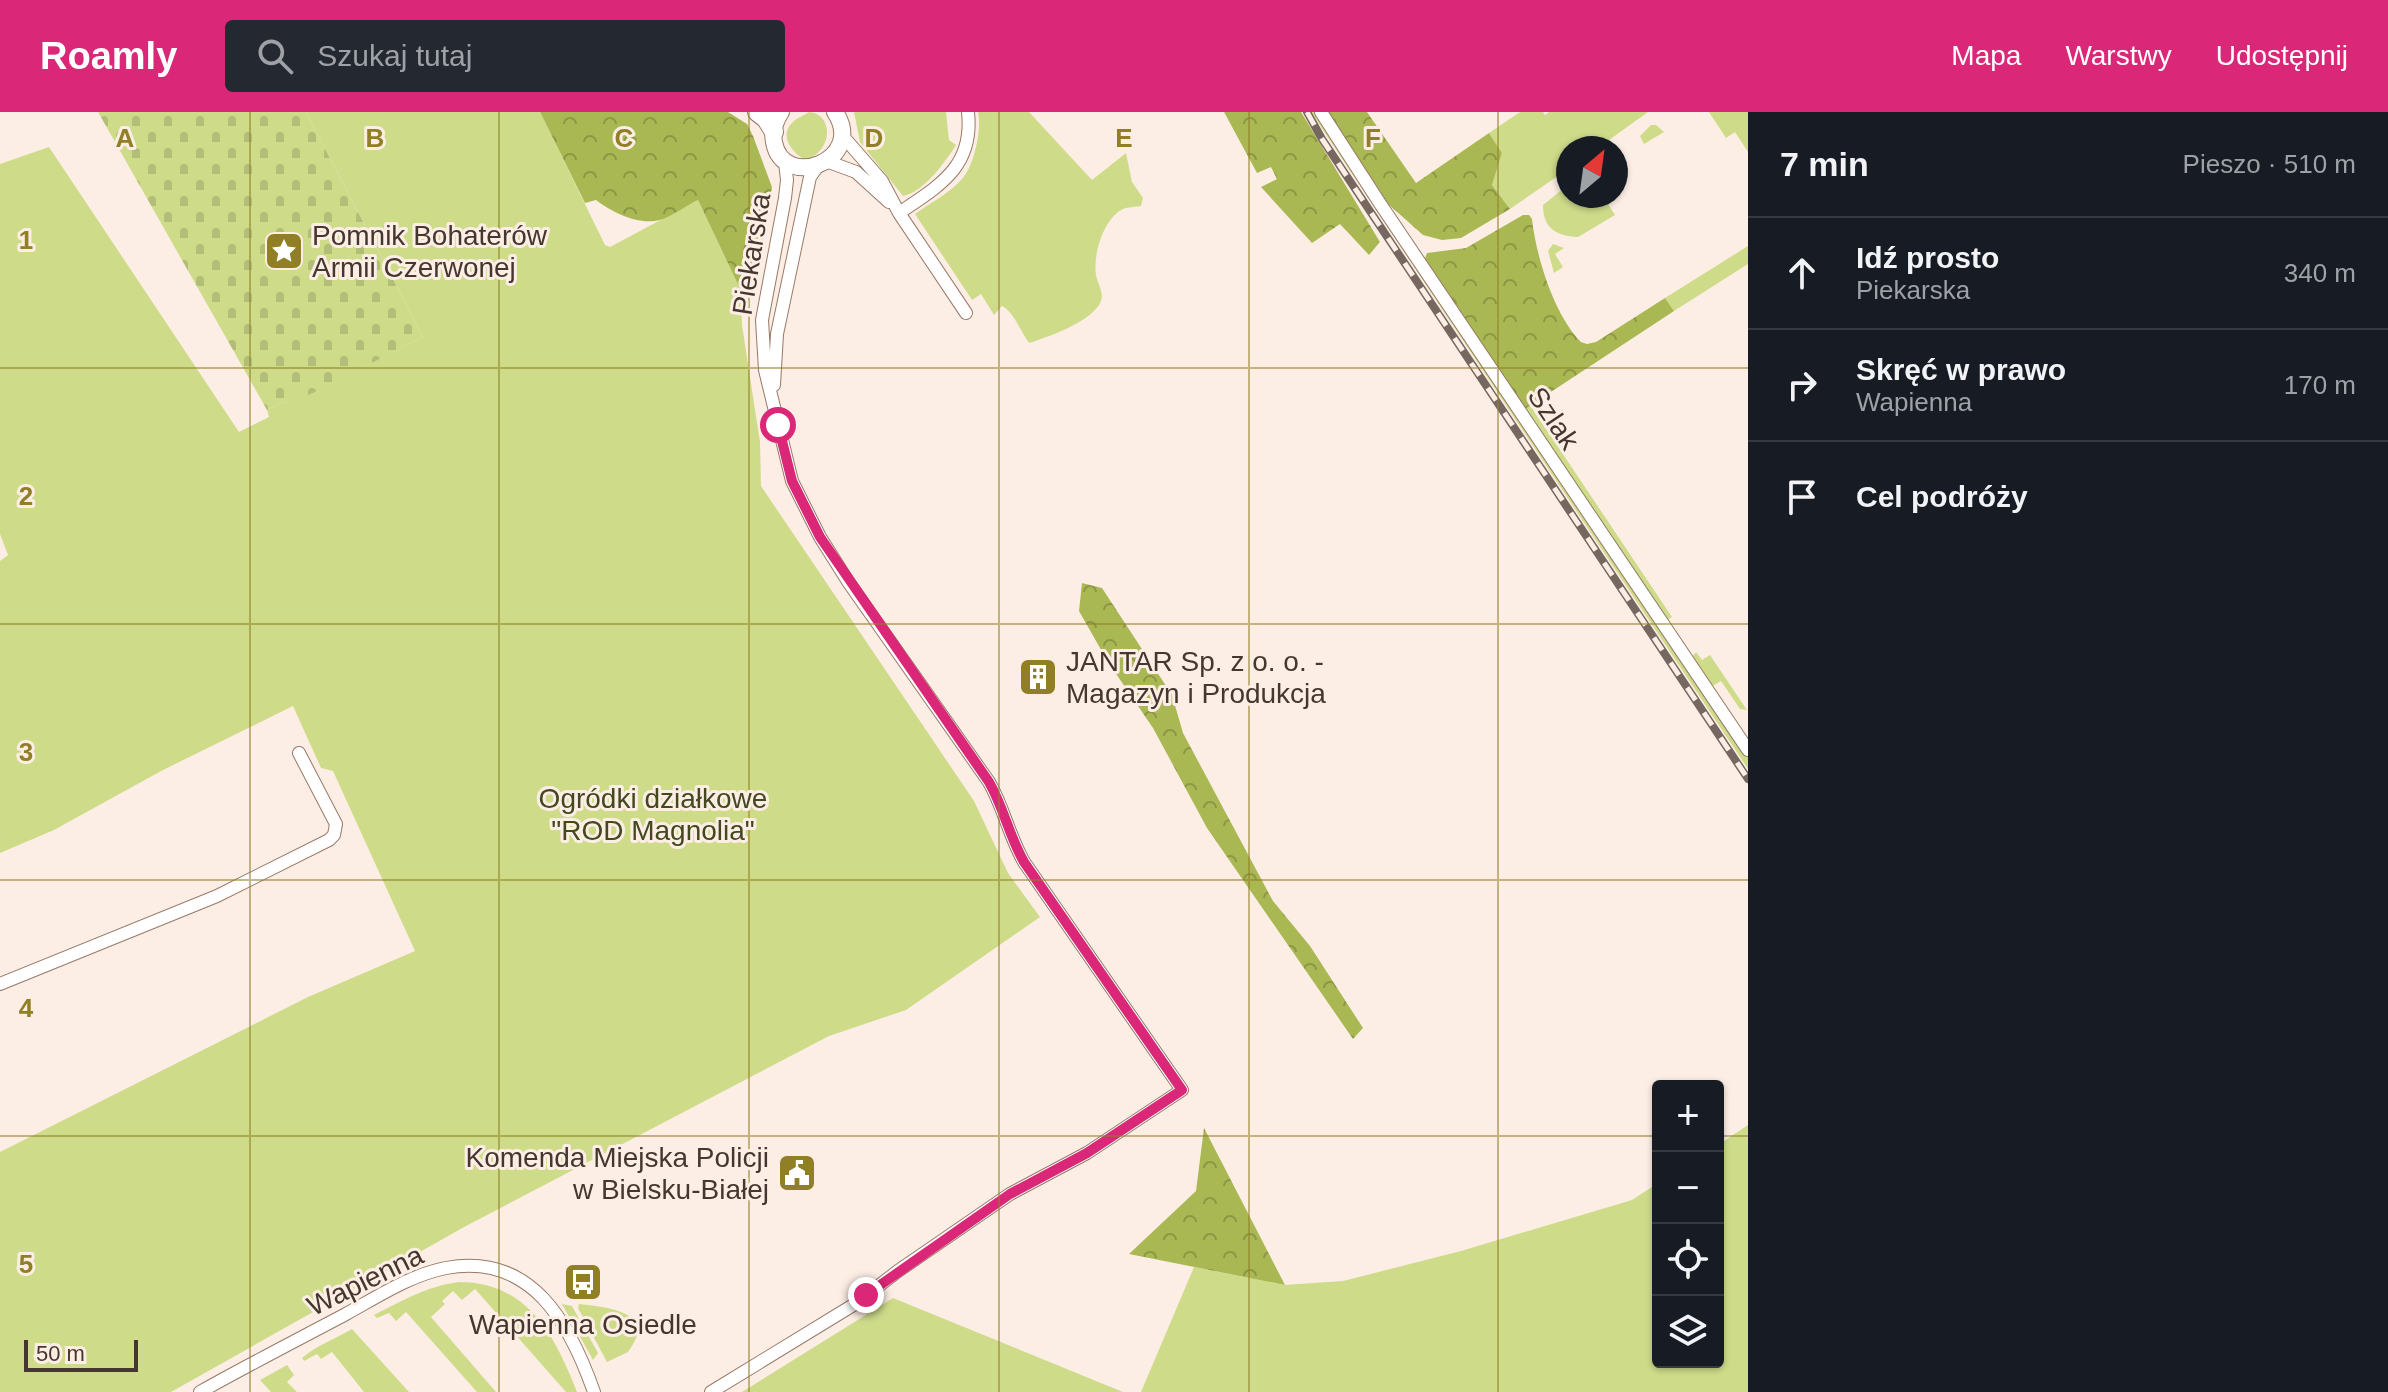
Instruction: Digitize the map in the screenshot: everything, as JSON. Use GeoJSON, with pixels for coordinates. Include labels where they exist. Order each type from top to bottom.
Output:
{"type":"FeatureCollection","features":[{"type":"Feature","properties":{"kind":"main road"},"geometry":{"type":"LineString","coordinates":[[757,112],[774,132]]}},
{"type":"Feature","properties":{"kind":"street"},"geometry":{"type":"LineString","coordinates":[[781,112],[775,122],[774,145],[785,162],[797,167],[822,163],[856,172],[899,213]]}},
{"type":"Feature","properties":{"kind":"street"},"geometry":{"type":"LineString","coordinates":[[822,163],[839,149],[842,127],[835,112]]}},
{"type":"Feature","properties":{"kind":"street"},"geometry":{"type":"LineString","coordinates":[[899,213],[923,197],[958,165],[967,150],[970,132],[968,112]]}},
{"type":"Feature","properties":{"kind":"street","name":"Szlak"},"geometry":{"type":"LineString","coordinates":[[1321,112],[1748,750]]}},
{"type":"Feature","properties":{"kind":"street"},"geometry":{"type":"LineString","coordinates":[[841,134],[874,169],[899,213],[966,313]]}},
{"type":"Feature","properties":{"kind":"street","name":"Piekarska"},"geometry":{"type":"LineString","coordinates":[[711,1392],[855,1304],[1010,1194],[1087,1153],[1182,1090],[1024,862],[1000,801],[989,782],[820,537],[792,481],[765,370],[762,320],[785,198],[785,162]]}},
{"type":"Feature","properties":{"kind":"street","name":"Piekarska"},"geometry":{"type":"LineString","coordinates":[[773,400],[777,334],[810,177],[822,163]]}},
{"type":"Feature","properties":{"kind":"street"},"geometry":{"type":"LineString","coordinates":[[0,984],[217,896],[329,840],[334,835],[336,824],[299,753]]}},
{"type":"Feature","properties":{"kind":"street","name":"Wapienna"},"geometry":{"type":"LineString","coordinates":[[200,1392],[399,1286],[445,1268],[466,1266],[484,1267],[511,1275],[542,1297],[572,1335],[594,1392]]}},
{"type":"Feature","properties":{"kind":"green space"},"geometry":{"type":"Polygon","coordinates":[[[98,112],[306,112],[423,337],[287,406],[284,401],[267,410],[98,112]]]}},
{"type":"Feature","properties":{"kind":"green space","name":"Ogródki działkowe \"ROD Magnolia\""},"geometry":{"type":"Polygon","coordinates":[[[306,112],[540,112],[605,245],[610,247],[698,200],[741,291],[742,325],[760,442],[761,486],[974,801],[1008,873],[1040,917],[906,1010],[829,1036],[466,1226],[171,1392],[0,1392],[0,1152],[308,997],[415,951],[333,771],[321,768],[293,706],[163,770],[54,830],[0,853],[0,561],[8,555],[0,534],[0,164],[49,147],[239,432],[269,417],[267,410],[284,401],[287,405],[423,337],[306,112]]]}},
{"type":"Feature","properties":{"kind":"green space"},"geometry":{"type":"Polygon","coordinates":[[[540,112],[728,112],[747,124],[772,187],[754,285],[741,291],[698,200],[655,221],[628,217],[596,200],[585,203],[540,112]]]}},
{"type":"Feature","properties":{"kind":"green space"},"geometry":{"type":"Polygon","coordinates":[[[809,112],[824,120],[827,137],[820,150],[806,160],[793,150],[787,134],[794,121],[809,112]]]}},
{"type":"Feature","properties":{"kind":"green space"},"geometry":{"type":"Polygon","coordinates":[[[854,112],[946,112],[949,140],[956,145],[926,183],[903,196],[860,142],[854,112]]]}},
{"type":"Feature","properties":{"kind":"green space"},"geometry":{"type":"Polygon","coordinates":[[[978,112],[1029,112],[1092,180],[1126,153],[1132,182],[1143,198],[1141,206],[1125,208],[1116,214],[1101,238],[1095,267],[1102,294],[1099,305],[1077,324],[1029,343],[1006,309],[1002,306],[994,315],[981,294],[972,300],[915,214],[952,189],[966,173],[976,147],[978,112]]]}},
{"type":"Feature","properties":{"kind":"green space"},"geometry":{"type":"Polygon","coordinates":[[[1224,112],[1301,112],[1380,242],[1369,255],[1340,224],[1312,243],[1261,187],[1277,179],[1271,167],[1257,173],[1224,112]]]}},
{"type":"Feature","properties":{"kind":"green space"},"geometry":{"type":"Polygon","coordinates":[[[1311,112],[1314,112],[1352,168],[1597,538],[1748,756],[1748,769],[1311,112]]]}},
{"type":"Feature","properties":{"kind":"green space"},"geometry":{"type":"Polygon","coordinates":[[[1328,112],[1367,112],[1416,183],[1489,133],[1502,153],[1492,185],[1510,209],[1461,238],[1442,240],[1423,235],[1387,203],[1328,112]]]}},
{"type":"Feature","properties":{"kind":"green space"},"geometry":{"type":"Polygon","coordinates":[[[1520,112],[1543,112],[1545,115],[1549,112],[1648,112],[1615,136],[1556,136],[1556,177],[1510,209],[1492,185],[1502,153],[1489,133],[1520,112]]]}},
{"type":"Feature","properties":{"kind":"green space"},"geometry":{"type":"Polygon","coordinates":[[[1709,112],[1748,112],[1748,152],[1735,132],[1726,138],[1709,112]]]}},
{"type":"Feature","properties":{"kind":"green space"},"geometry":{"type":"Polygon","coordinates":[[[1651,125],[1664,132],[1644,144],[1640,136],[1651,125]]]}},
{"type":"Feature","properties":{"kind":"green space"},"geometry":{"type":"Polygon","coordinates":[[[1556,195],[1556,208],[1611,208],[1615,215],[1578,237],[1563,235],[1548,225],[1543,205],[1556,195]]]}},
{"type":"Feature","properties":{"kind":"green space"},"geometry":{"type":"Polygon","coordinates":[[[1523,215],[1529,215],[1532,219],[1542,267],[1555,301],[1581,342],[1596,342],[1665,298],[1674,311],[1525,409],[1424,261],[1427,253],[1466,248],[1523,215]]]}},
{"type":"Feature","properties":{"kind":"green space"},"geometry":{"type":"Polygon","coordinates":[[[1553,244],[1564,248],[1555,254],[1563,267],[1554,273],[1548,251],[1553,244]]]}},
{"type":"Feature","properties":{"kind":"green space"},"geometry":{"type":"Polygon","coordinates":[[[1748,246],[1748,264],[1674,311],[1665,298],[1748,246]]]}},
{"type":"Feature","properties":{"kind":"green space"},"geometry":{"type":"Polygon","coordinates":[[[1530,405],[1672,617],[1666,621],[1525,409],[1530,405]]]}},
{"type":"Feature","properties":{"kind":"green space"},"geometry":{"type":"Polygon","coordinates":[[[1082,583],[1102,588],[1172,695],[1183,733],[1273,901],[1310,946],[1363,1028],[1353,1039],[1207,828],[1153,728],[1108,662],[1079,611],[1082,583]]]}},
{"type":"Feature","properties":{"kind":"green space"},"geometry":{"type":"Polygon","coordinates":[[[1696,652],[1702,660],[1710,655],[1747,710],[1740,709],[1721,681],[1711,687],[1692,657],[1696,652]]]}},
{"type":"Feature","properties":{"kind":"green space"},"geometry":{"type":"Polygon","coordinates":[[[1748,1125],[1748,1392],[1141,1392],[1194,1267],[1284,1285],[1343,1281],[1461,1251],[1632,1200],[1652,1187],[1652,1368],[1724,1368],[1724,1141],[1748,1125]]]}},
{"type":"Feature","properties":{"kind":"green space"},"geometry":{"type":"Polygon","coordinates":[[[1204,1128],[1285,1285],[1129,1254],[1196,1191],[1204,1128]]]}},
{"type":"Feature","properties":{"kind":"green space"},"geometry":{"type":"Polygon","coordinates":[[[459,1282],[483,1284],[521,1302],[548,1333],[577,1392],[566,1392],[475,1289],[462,1300],[453,1291],[431,1317],[496,1392],[477,1392],[406,1312],[396,1321],[389,1313],[377,1318],[374,1315],[425,1291],[459,1282]]]}},
{"type":"Feature","properties":{"kind":"green space"},"geometry":{"type":"Polygon","coordinates":[[[893,1298],[1123,1392],[742,1392],[893,1298]]]}},
{"type":"Feature","properties":{"kind":"green space"},"geometry":{"type":"Polygon","coordinates":[[[562,1304],[572,1306],[598,1353],[593,1360],[562,1304]]]}},
{"type":"Feature","properties":{"kind":"green space"},"geometry":{"type":"Polygon","coordinates":[[[579,1304],[615,1310],[633,1320],[637,1328],[636,1338],[628,1352],[607,1362],[578,1308],[579,1304]]]}},
{"type":"Feature","properties":{"kind":"green space"},"geometry":{"type":"Polygon","coordinates":[[[352,1329],[409,1392],[364,1392],[332,1352],[321,1359],[317,1354],[304,1361],[302,1358],[352,1329]]]}},
{"type":"Feature","properties":{"kind":"green space"},"geometry":{"type":"Polygon","coordinates":[[[287,1365],[294,1375],[287,1382],[297,1392],[271,1392],[260,1380],[287,1365]]]}},
{"type":"Feature","properties":{"kind":"railway"},"geometry":{"type":"LineString","coordinates":[[1307,112],[1748,779]]}},
{"type":"Feature","properties":{"kind":"place","name":"Pomnik Bohaterów Armii Czerwonej"},"geometry":{"type":"Point","coordinates":[284,251]}},
{"type":"Feature","properties":{"kind":"place","name":"JANTAR Sp. z o. o. - Magazyn i Produkcja"},"geometry":{"type":"Point","coordinates":[1038,677]}},
{"type":"Feature","properties":{"kind":"place","name":"Komenda Miejska Policji w Bielsku-Białej"},"geometry":{"type":"Point","coordinates":[797,1173]}},
{"type":"Feature","properties":{"kind":"place","name":"Wapienna Osiedle"},"geometry":{"type":"Point","coordinates":[583,1282]}},
{"type":"Feature","properties":{"kind":"route"},"geometry":{"type":"LineString","coordinates":[[778,425],[792,481],[820,537],[989,782],[1000,801],[1015,846],[1024,862],[1182,1090],[1087,1153],[1010,1194],[866,1295]]}}]}
